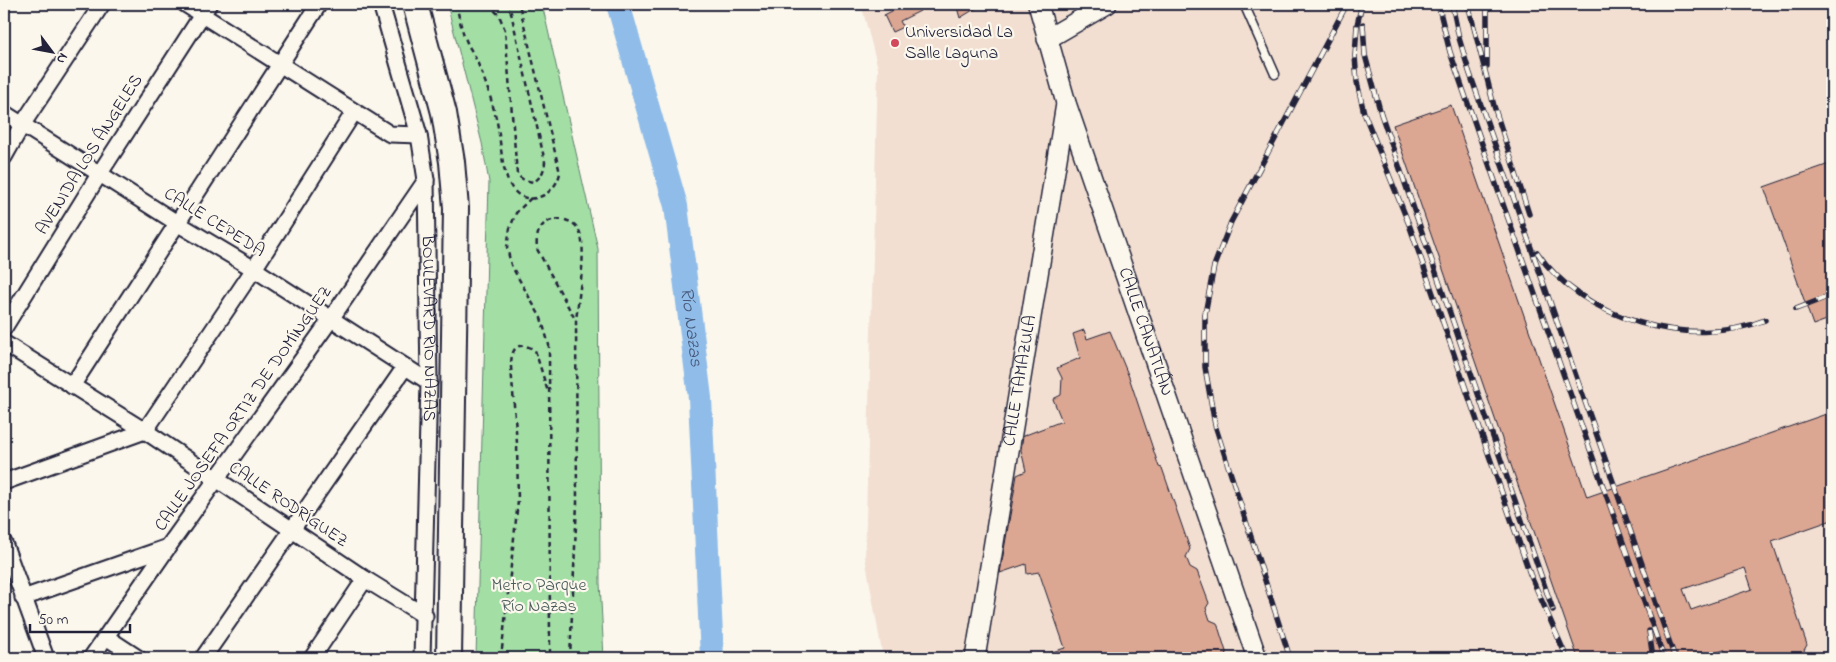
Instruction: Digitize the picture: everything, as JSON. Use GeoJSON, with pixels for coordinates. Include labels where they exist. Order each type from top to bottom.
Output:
{"type":"FeatureCollection","features":[{"type":"Feature","properties":{"kind":"main road","name":"BOULEVARD RÍO NAZAS"},"geometry":{"type":"LineString","coordinates":[[415,4],[444,113],[452,162],[456,208],[449,658]]}},
{"type":"Feature","properties":{"kind":"street"},"geometry":{"type":"LineString","coordinates":[[4,157],[22,125],[102,4]]}},
{"type":"Feature","properties":{"kind":"street"},"geometry":{"type":"LineString","coordinates":[[184,4],[206,9],[279,63],[390,134],[419,135]]}},
{"type":"Feature","properties":{"kind":"street"},"geometry":{"type":"LineString","coordinates":[[72,386],[279,63],[319,4]]}},
{"type":"Feature","properties":{"kind":"street","name":"BOULEVARD RÍO NAZAS"},"geometry":{"type":"LineString","coordinates":[[381,4],[419,135],[426,180],[429,382],[422,658]]}},
{"type":"Feature","properties":{"kind":"street","name":"CALLE CANATLÁN"},"geometry":{"type":"LineString","coordinates":[[1038,4],[1066,103],[1257,658]]}},
{"type":"Feature","properties":{"kind":"street"},"geometry":{"type":"LineString","coordinates":[[1047,38],[1107,4]]}},
{"type":"Feature","properties":{"kind":"street","name":"AVENIDA LOS ÁNGELES"},"geometry":{"type":"LineString","coordinates":[[4,328],[100,173],[206,9]]}},
{"type":"Feature","properties":{"kind":"street","name":"CALLE TAMAZULA"},"geometry":{"type":"LineString","coordinates":[[975,658],[1066,103]]}},
{"type":"Feature","properties":{"kind":"street"},"geometry":{"type":"LineString","coordinates":[[4,482],[145,432],[254,269],[354,112]]}},
{"type":"Feature","properties":{"kind":"street","name":"CALLE CEPEDA"},"geometry":{"type":"LineString","coordinates":[[4,113],[177,223],[254,269],[429,382]]}},
{"type":"Feature","properties":{"kind":"street","name":"CALLE JOSEFA ORTIZ DE DOMÍNGUEZ"},"geometry":{"type":"LineString","coordinates":[[91,658],[331,319],[426,180]]}},
{"type":"Feature","properties":{"kind":"street","name":"CALLE RODRÍGUEZ"},"geometry":{"type":"LineString","coordinates":[[4,343],[145,432],[424,616]]}},
{"type":"Feature","properties":{"kind":"street"},"geometry":{"type":"LineString","coordinates":[[202,658],[405,367]]}},
{"type":"Feature","properties":{"kind":"street"},"geometry":{"type":"LineString","coordinates":[[4,543],[46,658]]}},
{"type":"Feature","properties":{"kind":"street"},"geometry":{"type":"LineString","coordinates":[[23,598],[168,547]]}},
{"type":"Feature","properties":{"kind":"street"},"geometry":{"type":"LineString","coordinates":[[312,658],[366,579]]}},
{"type":"Feature","properties":{"kind":"street"},"geometry":{"type":"LineString","coordinates":[[106,637],[138,658]]}},
{"type":"Feature","properties":{"kind":"lane"},"geometry":{"type":"LineString","coordinates":[[1244,4],[1275,74]]}},
{"type":"Feature","properties":{"kind":"path"},"geometry":{"type":"LineString","coordinates":[[456,4],[465,39],[487,88],[494,112],[507,178],[516,192],[523,197],[540,198],[554,188],[560,173],[519,4]]}},
{"type":"Feature","properties":{"kind":"path"},"geometry":{"type":"LineString","coordinates":[[488,4],[499,14],[504,30],[517,174],[520,178],[534,182],[540,178],[544,171],[545,162],[509,4]]}},
{"type":"Feature","properties":{"kind":"path"},"geometry":{"type":"LineString","coordinates":[[531,198],[516,213],[510,228],[508,247],[511,265],[541,318],[549,345],[550,658]]}},
{"type":"Feature","properties":{"kind":"path"},"geometry":{"type":"LineString","coordinates":[[570,658],[577,503],[576,321],[583,246],[580,230],[569,221],[556,219],[544,224],[536,237],[536,249],[576,321]]}},
{"type":"Feature","properties":{"kind":"path"},"geometry":{"type":"LineString","coordinates":[[501,658],[518,501],[517,443],[511,356],[514,349],[521,345],[527,345],[535,350],[549,396]]}},
{"type":"Feature","properties":{"kind":"shaded area"},"geometry":{"type":"Polygon","coordinates":[[[861,4],[1832,4],[1832,658],[883,658],[865,557],[878,68],[861,4]]]}},
{"type":"Feature","properties":{"kind":"green space","name":"Metro Parque Río Nazas"},"geometry":{"type":"Polygon","coordinates":[[[447,4],[542,4],[598,249],[600,583],[604,658],[476,658],[489,182],[482,143],[447,4]]]}},
{"type":"Feature","properties":{"kind":"building"},"geometry":{"type":"Polygon","coordinates":[[[906,4],[916,4],[920,11],[900,21],[903,27],[892,32],[884,15],[906,4]]]}},
{"type":"Feature","properties":{"kind":"building"},"geometry":{"type":"Polygon","coordinates":[[[956,4],[983,4],[960,18],[956,4]]]}},
{"type":"Feature","properties":{"kind":"building"},"geometry":{"type":"Polygon","coordinates":[[[1451,105],[1587,497],[1832,412],[1832,520],[1772,541],[1807,645],[1804,650],[1807,658],[1726,658],[1724,650],[1699,658],[1578,658],[1393,125],[1451,105]],[[1745,568],[1683,589],[1691,610],[1752,589],[1745,568]]]}},
{"type":"Feature","properties":{"kind":"building"},"geometry":{"type":"Polygon","coordinates":[[[1832,163],[1832,318],[1813,325],[1764,187],[1832,163]]]}},
{"type":"Feature","properties":{"kind":"building"},"geometry":{"type":"Polygon","coordinates":[[[1084,330],[1087,339],[1110,331],[1129,377],[1159,467],[1162,468],[1190,549],[1186,557],[1190,567],[1197,571],[1209,603],[1206,608],[1210,620],[1217,623],[1228,658],[1040,658],[1039,656],[1065,648],[1039,572],[1027,574],[1026,564],[1000,573],[1017,475],[1026,471],[1021,450],[1023,436],[1062,421],[1053,399],[1061,395],[1062,378],[1057,368],[1080,358],[1073,334],[1084,330]]]}},
{"type":"Feature","properties":{"kind":"waterway","name":"Río Nazas"},"geometry":{"type":"LineString","coordinates":[[618,4],[676,206],[700,398],[712,658]]}},
{"type":"Feature","properties":{"kind":"railway"},"geometry":{"type":"LineString","coordinates":[[1290,658],[1215,425],[1205,367],[1205,314],[1214,266],[1231,222],[1347,4]]}},
{"type":"Feature","properties":{"kind":"railway"},"geometry":{"type":"LineString","coordinates":[[1362,4],[1357,25],[1355,56],[1357,82],[1364,113],[1410,227],[1530,574],[1567,658]]}},
{"type":"Feature","properties":{"kind":"railway"},"geometry":{"type":"LineString","coordinates":[[1438,4],[1450,52],[1664,658]]}},
{"type":"Feature","properties":{"kind":"railway"},"geometry":{"type":"LineString","coordinates":[[1452,4],[1459,38],[1469,71],[1675,658]]}},
{"type":"Feature","properties":{"kind":"railway"},"geometry":{"type":"LineString","coordinates":[[1468,4],[1494,106],[1529,214]]}},
{"type":"Feature","properties":{"kind":"railway"},"geometry":{"type":"LineString","coordinates":[[1487,4],[1487,66]]}},
{"type":"Feature","properties":{"kind":"railway"},"geometry":{"type":"LineString","coordinates":[[1363,24],[1365,55],[1381,114],[1553,610]]}},
{"type":"Feature","properties":{"kind":"railway"},"geometry":{"type":"LineString","coordinates":[[1537,252],[1557,276],[1581,296],[1609,311],[1640,323],[1672,330],[1704,332],[1736,328],[1765,320]]}},
{"type":"Feature","properties":{"kind":"railway"},"geometry":{"type":"LineString","coordinates":[[1796,309],[1832,295]]}},
{"type":"Feature","properties":{"kind":"railway"},"geometry":{"type":"LineString","coordinates":[[1649,631],[1653,658]]}},
{"type":"Feature","properties":{"kind":"place","name":"Universidad La Salle Laguna"},"geometry":{"type":"Point","coordinates":[895,43]}}]}
